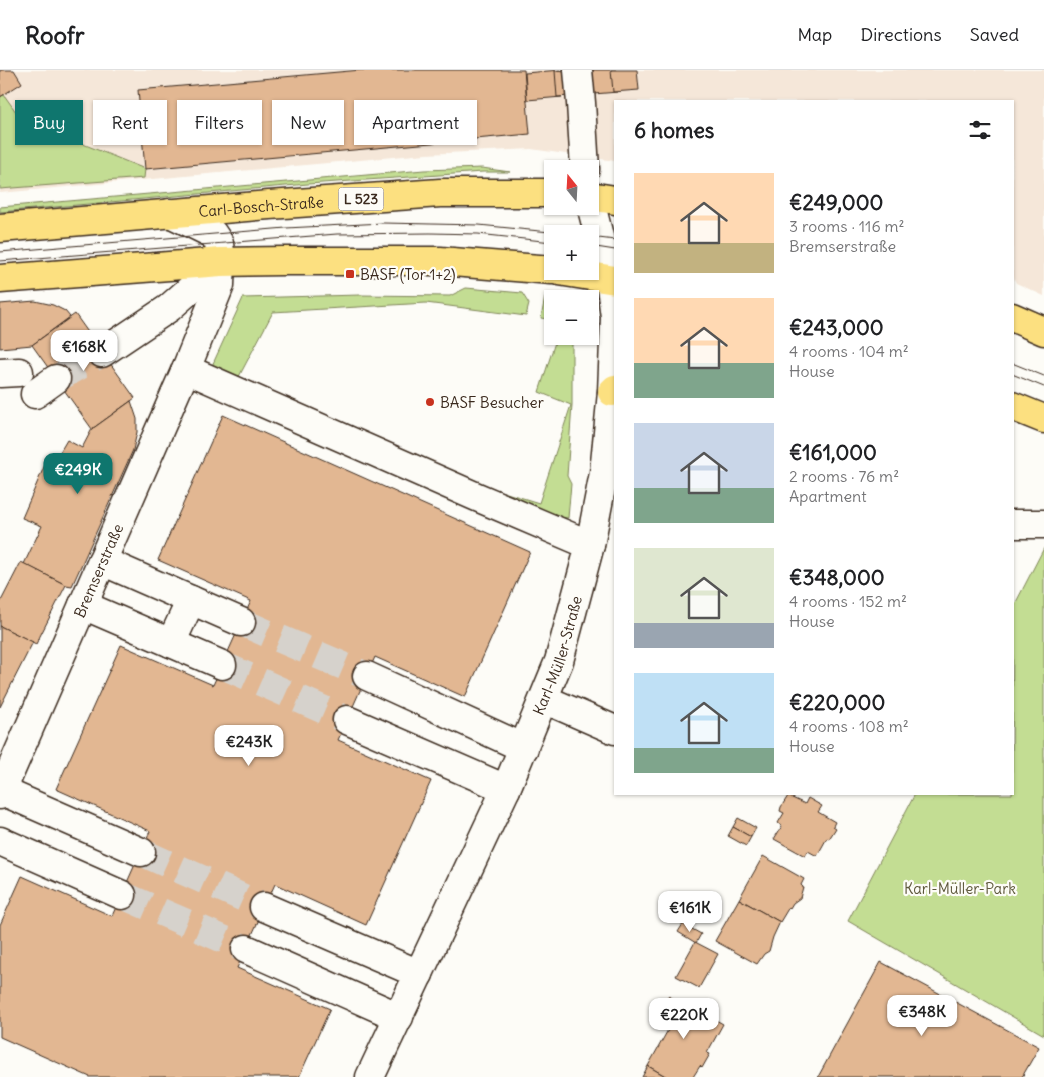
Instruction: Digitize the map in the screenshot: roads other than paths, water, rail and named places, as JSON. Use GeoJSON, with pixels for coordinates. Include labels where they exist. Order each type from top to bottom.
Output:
{"type":"FeatureCollection","features":[{"type":"Feature","properties":{"kind":"main road","name":"Carl-Bosch-Straße"},"geometry":{"type":"LineString","coordinates":[[0,228],[440,193],[544,193]]}},
{"type":"Feature","properties":{"kind":"main road"},"geometry":{"type":"LineString","coordinates":[[599,197],[614,200]]}},
{"type":"Feature","properties":{"kind":"main road"},"geometry":{"type":"LineString","coordinates":[[0,279],[221,262],[440,261],[544,269]]}},
{"type":"Feature","properties":{"kind":"main road"},"geometry":{"type":"LineString","coordinates":[[599,277],[613,279]]}},
{"type":"Feature","properties":{"kind":"main road"},"geometry":{"type":"LineString","coordinates":[[1014,317],[1044,331]]}},
{"type":"Feature","properties":{"kind":"main road"},"geometry":{"type":"LineString","coordinates":[[1014,407],[1044,419]]}},
{"type":"Feature","properties":{"kind":"street"},"geometry":{"type":"LineString","coordinates":[[578,70],[582,103],[585,160]]}},
{"type":"Feature","properties":{"kind":"street","name":"Bremserstraße"},"geometry":{"type":"LineString","coordinates":[[2,786],[186,369],[220,285],[221,262],[219,243],[213,234],[170,213]]}},
{"type":"Feature","properties":{"kind":"street","name":"Karl-Müller-Straße"},"geometry":{"type":"LineString","coordinates":[[594,215],[613,279],[614,298]]}},
{"type":"Feature","properties":{"kind":"street"},"geometry":{"type":"LineString","coordinates":[[102,353],[169,308],[221,262]]}},
{"type":"Feature","properties":{"kind":"street","name":"Karl-Müller-Straße"},"geometry":{"type":"LineString","coordinates":[[370,1077],[506,789],[559,660],[590,544],[604,473],[613,391],[614,354]]}},
{"type":"Feature","properties":{"kind":"street"},"geometry":{"type":"LineString","coordinates":[[186,369],[477,497],[590,544]]}},
{"type":"Feature","properties":{"kind":"street"},"geometry":{"type":"LineString","coordinates":[[1014,524],[1044,524]]}},
{"type":"Feature","properties":{"kind":"street"},"geometry":{"type":"LineString","coordinates":[[102,561],[241,622]]}},
{"type":"Feature","properties":{"kind":"street"},"geometry":{"type":"LineString","coordinates":[[171,644],[191,600]]}},
{"type":"Feature","properties":{"kind":"street"},"geometry":{"type":"LineString","coordinates":[[83,605],[222,665]]}},
{"type":"Feature","properties":{"kind":"street"},"geometry":{"type":"LineString","coordinates":[[367,676],[524,748]]}},
{"type":"Feature","properties":{"kind":"street"},"geometry":{"type":"LineString","coordinates":[[544,699],[614,730]]}},
{"type":"Feature","properties":{"kind":"street"},"geometry":{"type":"LineString","coordinates":[[347,720],[506,789]]}},
{"type":"Feature","properties":{"kind":"street"},"geometry":{"type":"LineString","coordinates":[[2,786],[141,852]]}},
{"type":"Feature","properties":{"kind":"street"},"geometry":{"type":"LineString","coordinates":[[0,842],[122,894]]}},
{"type":"Feature","properties":{"kind":"street"},"geometry":{"type":"LineString","coordinates":[[264,907],[419,974]]}},
{"type":"Feature","properties":{"kind":"street"},"geometry":{"type":"LineString","coordinates":[[246,949],[399,1017]]}},
{"type":"Feature","properties":{"kind":"tunnel"},"geometry":{"type":"LineString","coordinates":[[56,379],[102,353]]}},
{"type":"Feature","properties":{"kind":"tunnel"},"geometry":{"type":"LineString","coordinates":[[241,622],[367,676]]}},
{"type":"Feature","properties":{"kind":"tunnel"},"geometry":{"type":"LineString","coordinates":[[222,665],[347,720]]}},
{"type":"Feature","properties":{"kind":"tunnel"},"geometry":{"type":"LineString","coordinates":[[141,852],[264,907]]}},
{"type":"Feature","properties":{"kind":"tunnel"},"geometry":{"type":"LineString","coordinates":[[122,895],[246,949]]}},
{"type":"Feature","properties":{"kind":"tram line"},"geometry":{"type":"LineString","coordinates":[[0,252],[286,228],[383,223],[479,225],[544,231]]}},
{"type":"Feature","properties":{"kind":"tram line"},"geometry":{"type":"LineString","coordinates":[[0,261],[337,234],[478,234],[544,241]]}},
{"type":"Feature","properties":{"kind":"tram line"},"geometry":{"type":"LineString","coordinates":[[599,238],[614,240]]}},
{"type":"Feature","properties":{"kind":"tram line"},"geometry":{"type":"LineString","coordinates":[[599,247],[614,250]]}},
{"type":"Feature","properties":{"kind":"tram line"},"geometry":{"type":"LineString","coordinates":[[1014,364],[1044,376]]}},
{"type":"Feature","properties":{"kind":"tram line"},"geometry":{"type":"LineString","coordinates":[[1014,375],[1044,387]]}},
{"type":"Feature","properties":{"kind":"place","name":"BASF (Tor 1+2)"},"geometry":{"type":"Point","coordinates":[350,274]}},
{"type":"Feature","properties":{"kind":"place","name":"BASF Besucher"},"geometry":{"type":"Point","coordinates":[430,402]}},
{"type":"Feature","properties":{"kind":"park label","name":"Karl-Müller-Park"},"geometry":{"type":"Point","coordinates":[960,888]}}]}
